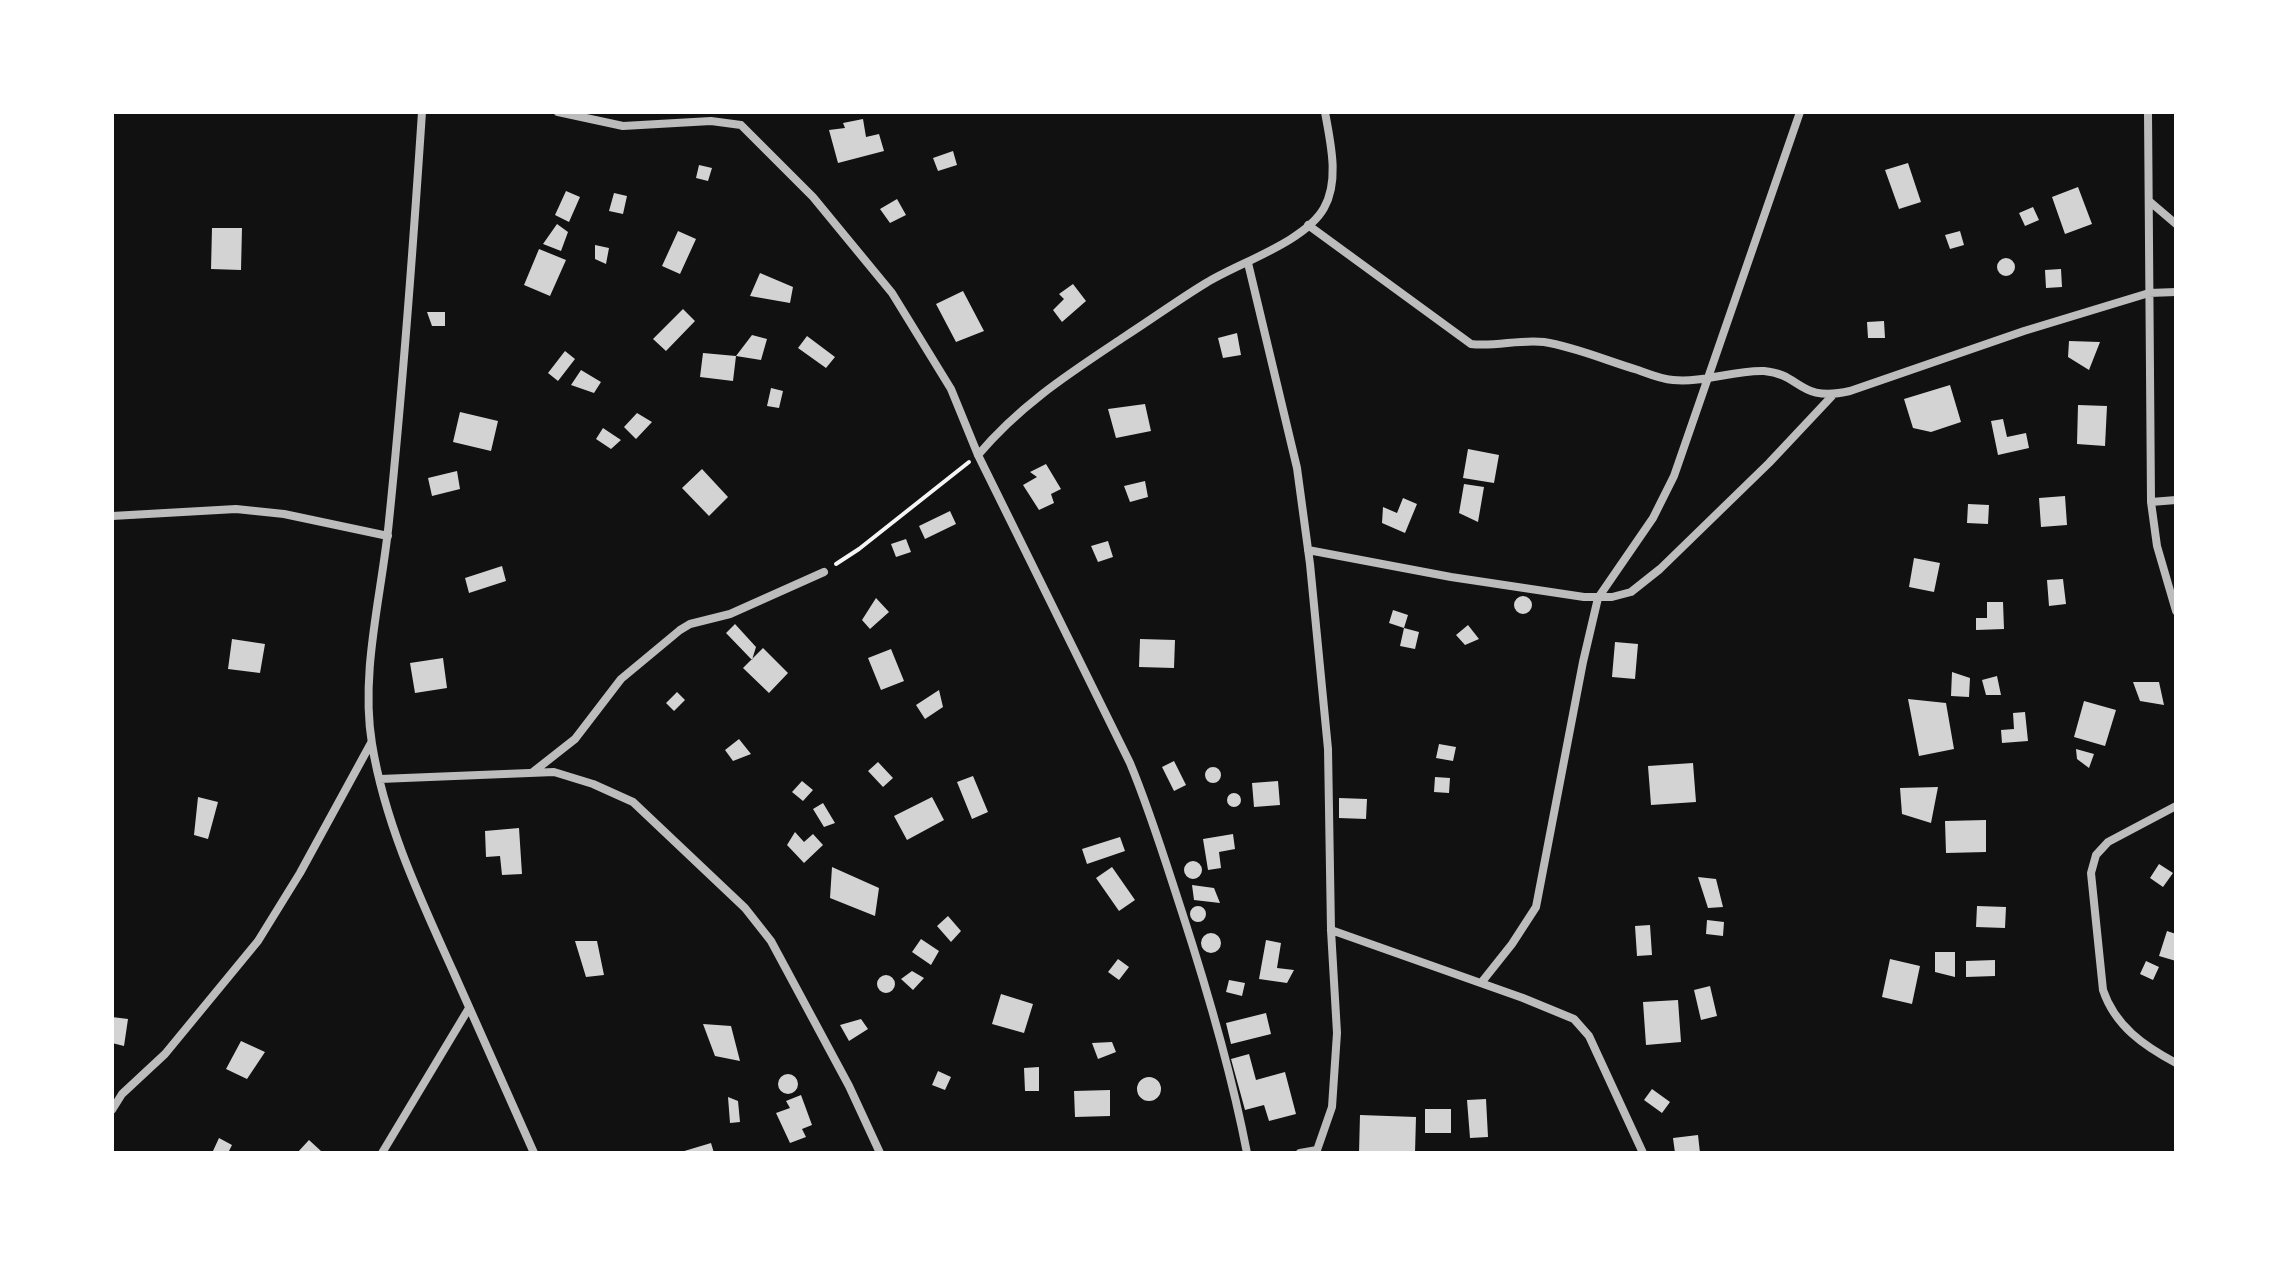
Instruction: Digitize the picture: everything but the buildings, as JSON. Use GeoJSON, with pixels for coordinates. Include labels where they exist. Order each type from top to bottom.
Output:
{"type":"FeatureCollection","features":[{"type":"Feature","properties":{"kind":"street"},"geometry":{"type":"LineString","coordinates":[[422,112],[404,376],[388,536],[373,643],[370,696],[372,742],[409,873],[534,1153]]}},
{"type":"Feature","properties":{"kind":"street"},"geometry":{"type":"LineString","coordinates":[[558,112],[623,126],[711,121],[741,125],[813,197],[892,293],[951,389],[978,455],[1130,763],[1148,807],[1206,986],[1247,1153]]}},
{"type":"Feature","properties":{"kind":"street"},"geometry":{"type":"LineString","coordinates":[[978,455],[1020,410],[1059,380],[1209,281],[1248,263],[1308,225],[1324,208],[1330,187],[1333,160],[1325,112]]}},
{"type":"Feature","properties":{"kind":"street"},"geometry":{"type":"LineString","coordinates":[[1481,983],[1536,907],[1598,598],[1632,551],[1674,476],[1800,112]]}},
{"type":"Feature","properties":{"kind":"street"},"geometry":{"type":"LineString","coordinates":[[2148,112],[2151,502],[2157,546],[2176,611]]}},
{"type":"Feature","properties":{"kind":"street"},"geometry":{"type":"LineString","coordinates":[[2149,201],[2176,224]]}},
{"type":"Feature","properties":{"kind":"street"},"geometry":{"type":"LineString","coordinates":[[1308,225],[1471,344],[1490,346],[1541,341],[1667,380],[1692,382],[1767,371],[1817,395],[1832,396],[2149,293],[2176,292]]}},
{"type":"Feature","properties":{"kind":"street"},"geometry":{"type":"LineString","coordinates":[[1248,263],[1297,468],[1330,783],[1331,930],[1337,1033],[1335,1083],[1332,1107],[1316,1152],[1300,1153]]}},
{"type":"Feature","properties":{"kind":"street"},"geometry":{"type":"LineString","coordinates":[[1308,550],[1451,577],[1598,598],[1631,592],[1660,569],[1769,463],[1832,396]]}},
{"type":"Feature","properties":{"kind":"street"},"geometry":{"type":"LineString","coordinates":[[2151,502],[2176,500]]}},
{"type":"Feature","properties":{"kind":"street"},"geometry":{"type":"LineString","coordinates":[[112,516],[236,509],[284,514],[388,536]]}},
{"type":"Feature","properties":{"kind":"street"},"geometry":{"type":"LineString","coordinates":[[532,772],[575,739],[621,679],[680,630],[690,624],[730,614],[824,572]]}},
{"type":"Feature","properties":{"kind":"street"},"geometry":{"type":"LineString","coordinates":[[112,1110],[122,1094],[165,1054],[258,941],[300,873],[372,742]]}},
{"type":"Feature","properties":{"kind":"street"},"geometry":{"type":"LineString","coordinates":[[380,779],[554,772],[593,784],[633,802],[745,908],[771,941],[849,1086],[880,1153]]}},
{"type":"Feature","properties":{"kind":"street"},"geometry":{"type":"LineString","coordinates":[[2176,806],[2108,842],[2096,855],[2091,873],[2103,990],[2109,1008],[2126,1030],[2176,1063]]}},
{"type":"Feature","properties":{"kind":"street"},"geometry":{"type":"LineString","coordinates":[[1331,930],[1574,1019],[1589,1036],[1643,1153]]}},
{"type":"Feature","properties":{"kind":"street"},"geometry":{"type":"LineString","coordinates":[[382,1153],[469,1008]]}},
{"type":"Feature","properties":{"kind":"path"},"geometry":{"type":"LineString","coordinates":[[824,572],[859,549],[978,455]]}}]}
